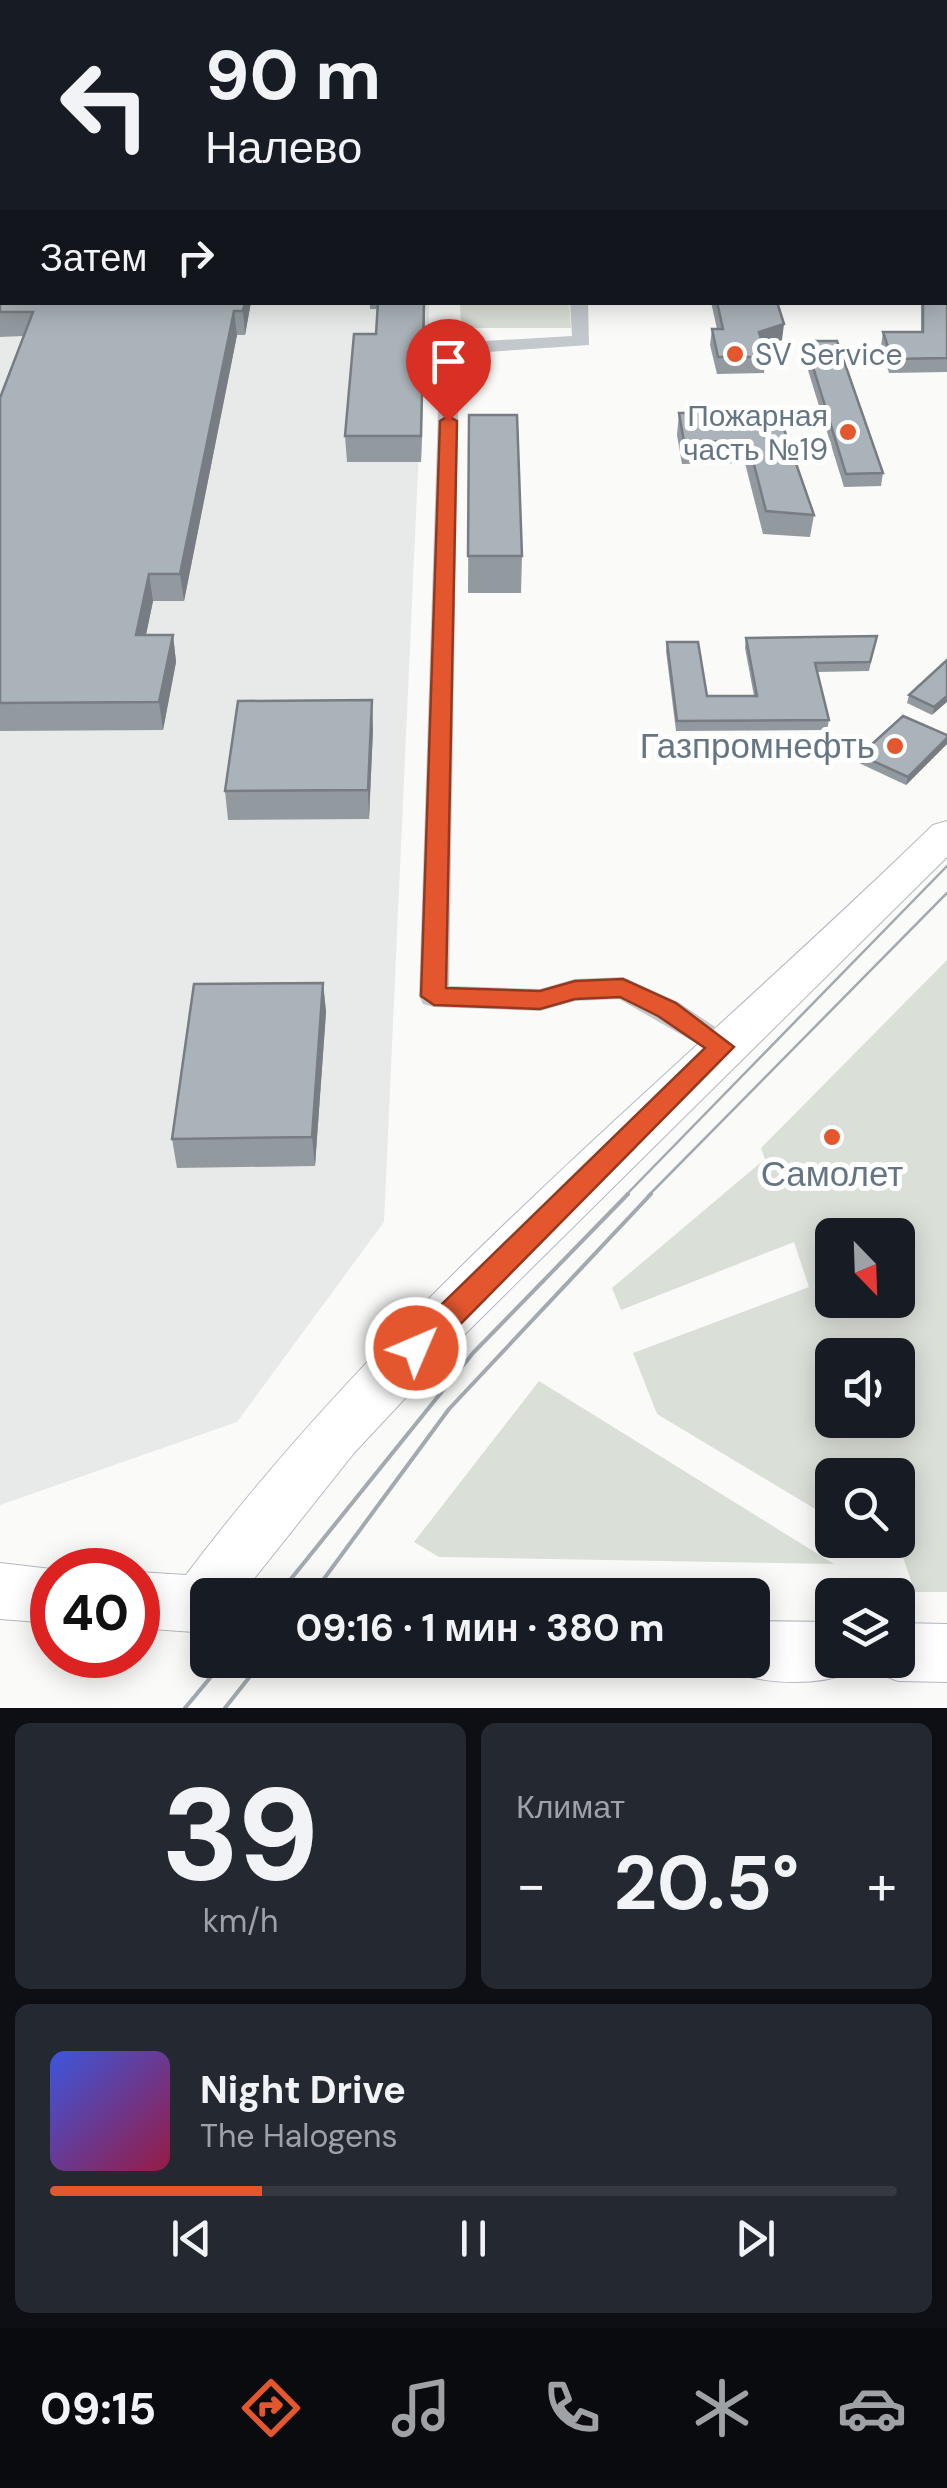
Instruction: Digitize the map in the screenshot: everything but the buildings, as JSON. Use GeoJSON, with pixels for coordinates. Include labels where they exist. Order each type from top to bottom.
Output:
{"type":"FeatureCollection","features":[{"type":"Feature","properties":{"kind":"street"},"geometry":{"type":"LineString","coordinates":[[580,305],[582,340],[450,348],[434,996],[540,1000],[575,990],[623,988],[667,1010],[722,1047]]}},
{"type":"Feature","properties":{"kind":"street"},"geometry":{"type":"LineString","coordinates":[[223,1578],[302,1468],[389,1376],[722,1047],[947,834]]}},
{"type":"Feature","properties":{"kind":"street"},"geometry":{"type":"LineString","coordinates":[[0,1592],[30,1593]]}},
{"type":"Feature","properties":{"kind":"street"},"geometry":{"type":"LineString","coordinates":[[160,1602],[190,1604]]}},
{"type":"Feature","properties":{"kind":"street"},"geometry":{"type":"LineString","coordinates":[[770,1650],[815,1651]]}},
{"type":"Feature","properties":{"kind":"street"},"geometry":{"type":"LineString","coordinates":[[915,1652],[947,1652]]}},
{"type":"Feature","properties":{"kind":"shaded area"},"geometry":{"type":"Polygon","coordinates":[[[0,305],[429,305],[429,338],[424,338],[384,1222],[237,1422],[0,1505],[0,305]]]}},
{"type":"Feature","properties":{"kind":"shaded area"},"geometry":{"type":"Polygon","coordinates":[[[460,305],[569,305],[571,328],[461,328],[460,305]]]}},
{"type":"Feature","properties":{"kind":"shaded area"},"geometry":{"type":"Polygon","coordinates":[[[947,960],[947,1592],[915,1592],[915,1578],[910,1578],[903,1558],[915,1558],[915,1458],[815,1458],[815,1509],[657,1414],[633,1353],[809,1287],[794,1242],[621,1310],[612,1288],[765,1159],[761,1148],[947,960]]]}},
{"type":"Feature","properties":{"kind":"shaded area"},"geometry":{"type":"Polygon","coordinates":[[[539,1381],[815,1552],[815,1558],[834,1564],[439,1557],[414,1542],[539,1381]]]}},
{"type":"Feature","properties":{"kind":"tram line"},"geometry":{"type":"LineString","coordinates":[[625,1196],[947,866]]}},
{"type":"Feature","properties":{"kind":"tram line"},"geometry":{"type":"LineString","coordinates":[[648,1196],[947,893]]}},
{"type":"Feature","properties":{"kind":"tram line"},"geometry":{"type":"LineString","coordinates":[[292,1578],[473,1353],[628,1194]]}},
{"type":"Feature","properties":{"kind":"tram line"},"geometry":{"type":"LineString","coordinates":[[325,1578],[449,1409],[651,1194]]}},
{"type":"Feature","properties":{"kind":"tram line"},"geometry":{"type":"LineString","coordinates":[[185,1708],[210,1678]]}},
{"type":"Feature","properties":{"kind":"tram line"},"geometry":{"type":"LineString","coordinates":[[225,1708],[249,1678]]}},
{"type":"Feature","properties":{"kind":"place","name":"SV Service"},"geometry":{"type":"Point","coordinates":[735,354]}},
{"type":"Feature","properties":{"kind":"place","name":"Пожарная часть №19"},"geometry":{"type":"Point","coordinates":[848,432]}},
{"type":"Feature","properties":{"kind":"place","name":"Газпромнефть"},"geometry":{"type":"Point","coordinates":[895,746]}},
{"type":"Feature","properties":{"kind":"place","name":"Самолет"},"geometry":{"type":"Point","coordinates":[832,1137]}},
{"type":"Feature","properties":{"kind":"route"},"geometry":{"type":"LineString","coordinates":[[416,1348],[722,1047],[667,1010],[623,988],[575,990],[540,1000],[434,996],[448,421]]}}]}
